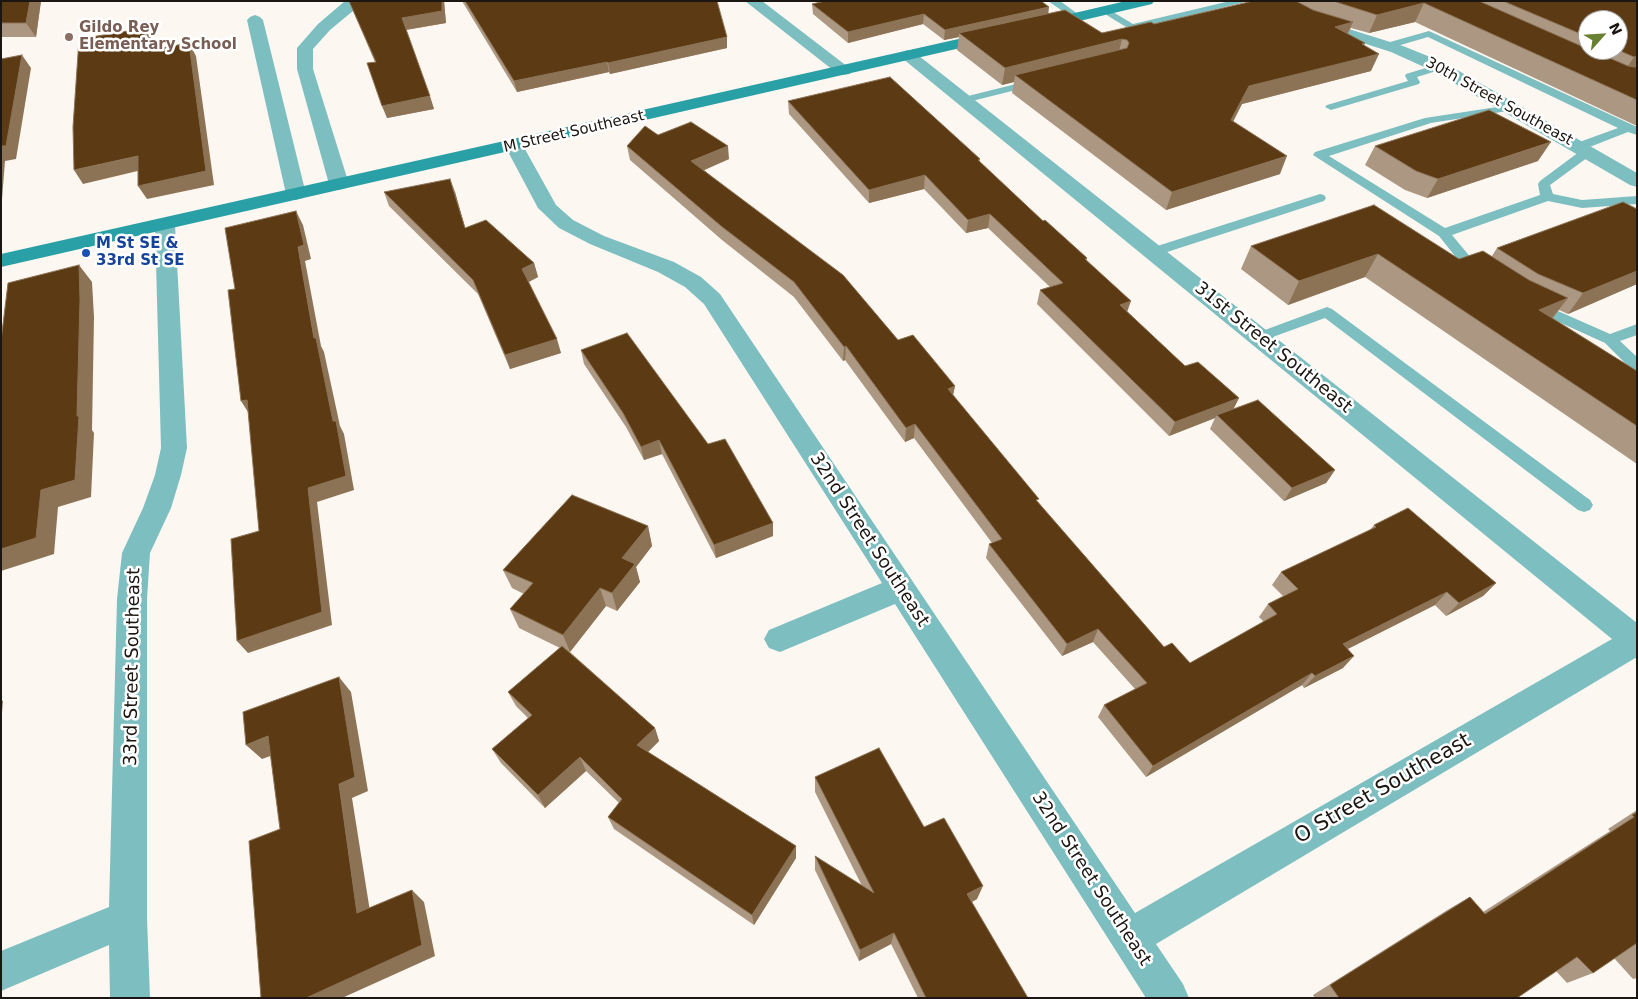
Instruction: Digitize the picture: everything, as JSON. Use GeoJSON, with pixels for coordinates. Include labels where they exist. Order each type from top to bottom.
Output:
{"type":"FeatureCollection","features":[{"type":"Feature","properties":{"kind":"street"},"geometry":{"type":"LineString","coordinates":[[339,184],[305,69],[305,48],[324,27],[352,3],[358,1]]}},
{"type":"Feature","properties":{"kind":"street"},"geometry":{"type":"LineString","coordinates":[[752,1],[844,70]]}},
{"type":"Feature","properties":{"kind":"street","name":"M Street Southeast"},"geometry":{"type":"LineString","coordinates":[[1,261],[1146,1]]}},
{"type":"Feature","properties":{"kind":"street","name":"30th Street Southeast"},"geometry":{"type":"LineString","coordinates":[[1272,1],[1312,22],[1387,46],[1439,67],[1637,181]]}},
{"type":"Feature","properties":{"kind":"street"},"geometry":{"type":"LineString","coordinates":[[255,20],[296,194]]}},
{"type":"Feature","properties":{"kind":"street","name":"31st Street Southeast"},"geometry":{"type":"LineString","coordinates":[[908,55],[1637,641]]}},
{"type":"Feature","properties":{"kind":"street","name":"32nd Street Southeast"},"geometry":{"type":"LineString","coordinates":[[514,146],[548,208],[566,224],[597,240],[666,267],[692,282],[712,299],[1169,998]]}},
{"type":"Feature","properties":{"kind":"street","name":"33rd Street Southeast"},"geometry":{"type":"LineString","coordinates":[[130,998],[128,918],[132,599],[136,553],[157,508],[168,476],[174,448],[165,224]]}},
{"type":"Feature","properties":{"kind":"street"},"geometry":{"type":"LineString","coordinates":[[780,639],[901,588]]}},
{"type":"Feature","properties":{"kind":"street","name":"O Street Southeast"},"geometry":{"type":"LineString","coordinates":[[1129,938],[1637,641]]}},
{"type":"Feature","properties":{"kind":"street"},"geometry":{"type":"LineString","coordinates":[[1,971],[128,918]]}},
{"type":"Feature","properties":{"kind":"lane"},"geometry":{"type":"LineString","coordinates":[[1052,1],[1077,17]]}},
{"type":"Feature","properties":{"kind":"lane"},"geometry":{"type":"LineString","coordinates":[[1105,11],[1131,27],[1244,1]]}},
{"type":"Feature","properties":{"kind":"lane"},"geometry":{"type":"LineString","coordinates":[[1387,46],[1429,34],[1633,130]]}},
{"type":"Feature","properties":{"kind":"lane"},"geometry":{"type":"LineString","coordinates":[[1331,107],[1415,82],[1410,76],[1439,67]]}},
{"type":"Feature","properties":{"kind":"lane"},"geometry":{"type":"LineString","coordinates":[[964,100],[1051,78]]}},
{"type":"Feature","properties":{"kind":"lane"},"geometry":{"type":"LineString","coordinates":[[1495,284],[1472,268],[1444,233],[1320,155],[1429,120],[1510,108]]}},
{"type":"Feature","properties":{"kind":"lane"},"geometry":{"type":"LineString","coordinates":[[1547,197],[1544,184],[1582,149],[1633,130]]}},
{"type":"Feature","properties":{"kind":"lane"},"geometry":{"type":"LineString","coordinates":[[1444,233],[1547,197],[1582,204],[1637,200]]}},
{"type":"Feature","properties":{"kind":"lane"},"geometry":{"type":"LineString","coordinates":[[1154,252],[1320,198]]}},
{"type":"Feature","properties":{"kind":"lane"},"geometry":{"type":"LineString","coordinates":[[1518,299],[1610,340],[1637,366]]}},
{"type":"Feature","properties":{"kind":"lane"},"geometry":{"type":"LineString","coordinates":[[1259,337],[1327,312],[1584,504]]}},
{"type":"Feature","properties":{"kind":"lane"},"geometry":{"type":"LineString","coordinates":[[1610,340],[1637,329]]}},
{"type":"Feature","properties":{"kind":"building"},"geometry":{"type":"Polygon","coordinates":[[[1,1],[30,1],[26,23],[1,23],[1,1]]]}},
{"type":"Feature","properties":{"kind":"building"},"geometry":{"type":"Polygon","coordinates":[[[349,1],[442,1],[442,11],[402,18],[430,96],[382,106],[367,63],[376,62],[349,1]]]}},
{"type":"Feature","properties":{"kind":"building"},"geometry":{"type":"Polygon","coordinates":[[[465,1],[717,1],[727,37],[514,81],[465,1]]]}},
{"type":"Feature","properties":{"kind":"building"},"geometry":{"type":"Polygon","coordinates":[[[825,1],[1041,1],[1049,7],[945,30],[924,14],[848,32],[812,4],[825,1]]]}},
{"type":"Feature","properties":{"kind":"building"},"geometry":{"type":"Polygon","coordinates":[[[1253,1],[1296,1],[1313,10],[1353,22],[1335,27],[1365,43],[1362,44],[1379,54],[1249,86],[1231,120],[1287,156],[1172,192],[1015,75],[1127,48],[1129,43],[1127,40],[1122,39],[1005,68],[959,33],[1065,10],[1102,33],[1151,22],[1154,24],[1253,1]]]}},
{"type":"Feature","properties":{"kind":"building"},"geometry":{"type":"Polygon","coordinates":[[[1333,1],[1479,1],[1578,45],[1578,60],[1614,60],[1628,66],[1637,67],[1637,100],[1424,3],[1377,15],[1333,1]]]}},
{"type":"Feature","properties":{"kind":"building"},"geometry":{"type":"Polygon","coordinates":[[[1503,1],[1637,1],[1637,56],[1634,57],[1628,54],[1628,10],[1578,10],[1578,33],[1503,1]]]}},
{"type":"Feature","properties":{"kind":"building"},"geometry":{"type":"Polygon","coordinates":[[[146,28],[145,51],[189,43],[206,171],[138,186],[138,156],[74,170],[73,127],[79,39],[146,28]]]}},
{"type":"Feature","properties":{"kind":"building"},"geometry":{"type":"Polygon","coordinates":[[[22,55],[6,146],[1,146],[1,59],[22,55]]]}},
{"type":"Feature","properties":{"kind":"building"},"geometry":{"type":"Polygon","coordinates":[[[890,77],[980,159],[978,160],[1043,221],[1045,220],[1087,258],[1085,259],[1131,301],[1120,305],[1185,366],[1198,362],[1239,398],[1175,422],[1040,290],[1063,283],[990,214],[968,220],[925,175],[869,190],[788,101],[890,77]]]}},
{"type":"Feature","properties":{"kind":"building"},"geometry":{"type":"Polygon","coordinates":[[[1489,110],[1551,142],[1438,179],[1416,171],[1375,146],[1489,110]]]}},
{"type":"Feature","properties":{"kind":"building"},"geometry":{"type":"Polygon","coordinates":[[[691,122],[728,146],[691,161],[843,275],[898,340],[913,335],[955,386],[948,389],[1039,499],[1036,500],[1164,647],[1172,643],[1190,663],[1277,614],[1268,604],[1298,589],[1281,572],[1376,527],[1374,525],[1408,508],[1496,583],[1459,603],[1447,592],[1343,644],[1354,656],[1315,676],[1312,673],[1153,766],[1104,705],[1147,683],[1098,629],[1067,644],[989,544],[1002,539],[915,424],[906,428],[846,346],[844,347],[794,282],[721,226],[627,146],[645,126],[658,135],[691,122]]]}},
{"type":"Feature","properties":{"kind":"building"},"geometry":{"type":"Polygon","coordinates":[[[450,179],[465,228],[486,220],[534,263],[522,269],[557,339],[505,355],[473,280],[384,192],[450,179]]]}},
{"type":"Feature","properties":{"kind":"building"},"geometry":{"type":"Polygon","coordinates":[[[1623,202],[1637,209],[1637,271],[1583,293],[1538,274],[1497,248],[1623,202]]]}},
{"type":"Feature","properties":{"kind":"building"},"geometry":{"type":"Polygon","coordinates":[[[1374,205],[1459,259],[1483,251],[1529,280],[1568,298],[1539,310],[1637,371],[1637,426],[1378,254],[1299,281],[1251,246],[1374,205]]]}},
{"type":"Feature","properties":{"kind":"building"},"geometry":{"type":"Polygon","coordinates":[[[296,211],[304,245],[298,247],[314,338],[316,338],[333,421],[336,421],[346,476],[308,488],[322,612],[237,641],[231,539],[259,531],[247,400],[241,401],[228,290],[235,289],[225,228],[296,211]]]}},
{"type":"Feature","properties":{"kind":"building"},"geometry":{"type":"Polygon","coordinates":[[[79,265],[77,416],[79,416],[75,480],[41,490],[36,538],[1,549],[1,341],[8,283],[79,265]]]}},
{"type":"Feature","properties":{"kind":"building"},"geometry":{"type":"Polygon","coordinates":[[[627,333],[708,444],[725,439],[773,523],[714,545],[659,440],[641,447],[623,413],[581,350],[627,333]]]}},
{"type":"Feature","properties":{"kind":"building"},"geometry":{"type":"Polygon","coordinates":[[[1258,400],[1335,470],[1292,488],[1217,415],[1258,400]]]}},
{"type":"Feature","properties":{"kind":"building"},"geometry":{"type":"Polygon","coordinates":[[[572,495],[648,526],[622,558],[635,564],[612,593],[600,588],[563,635],[510,609],[533,583],[503,570],[572,495]]]}},
{"type":"Feature","properties":{"kind":"building"},"geometry":{"type":"Polygon","coordinates":[[[562,646],[655,728],[637,745],[796,846],[752,915],[608,817],[622,799],[580,757],[538,795],[492,749],[532,715],[508,692],[562,646]]]}},
{"type":"Feature","properties":{"kind":"building"},"geometry":{"type":"Polygon","coordinates":[[[339,677],[355,777],[339,784],[357,913],[412,890],[422,945],[306,998],[261,998],[249,841],[280,829],[268,736],[246,745],[243,712],[339,677]]]}},
{"type":"Feature","properties":{"kind":"building"},"geometry":{"type":"Polygon","coordinates":[[[879,748],[924,827],[944,818],[983,886],[967,894],[1028,998],[926,998],[894,933],[860,950],[815,856],[874,893],[815,777],[879,748]]]}},
{"type":"Feature","properties":{"kind":"building"},"geometry":{"type":"Polygon","coordinates":[[[1637,812],[1637,943],[1593,973],[1577,957],[1517,998],[1339,998],[1330,985],[1470,897],[1485,914],[1634,817],[1632,815],[1637,812]]]}},
{"type":"Feature","properties":{"kind":"place","name":"Gildo Rey Elementary School"},"geometry":{"type":"Point","coordinates":[69,37]}},
{"type":"Feature","properties":{"kind":"place","name":"M St SE & 33rd St SE"},"geometry":{"type":"Point","coordinates":[86,253]}}]}
